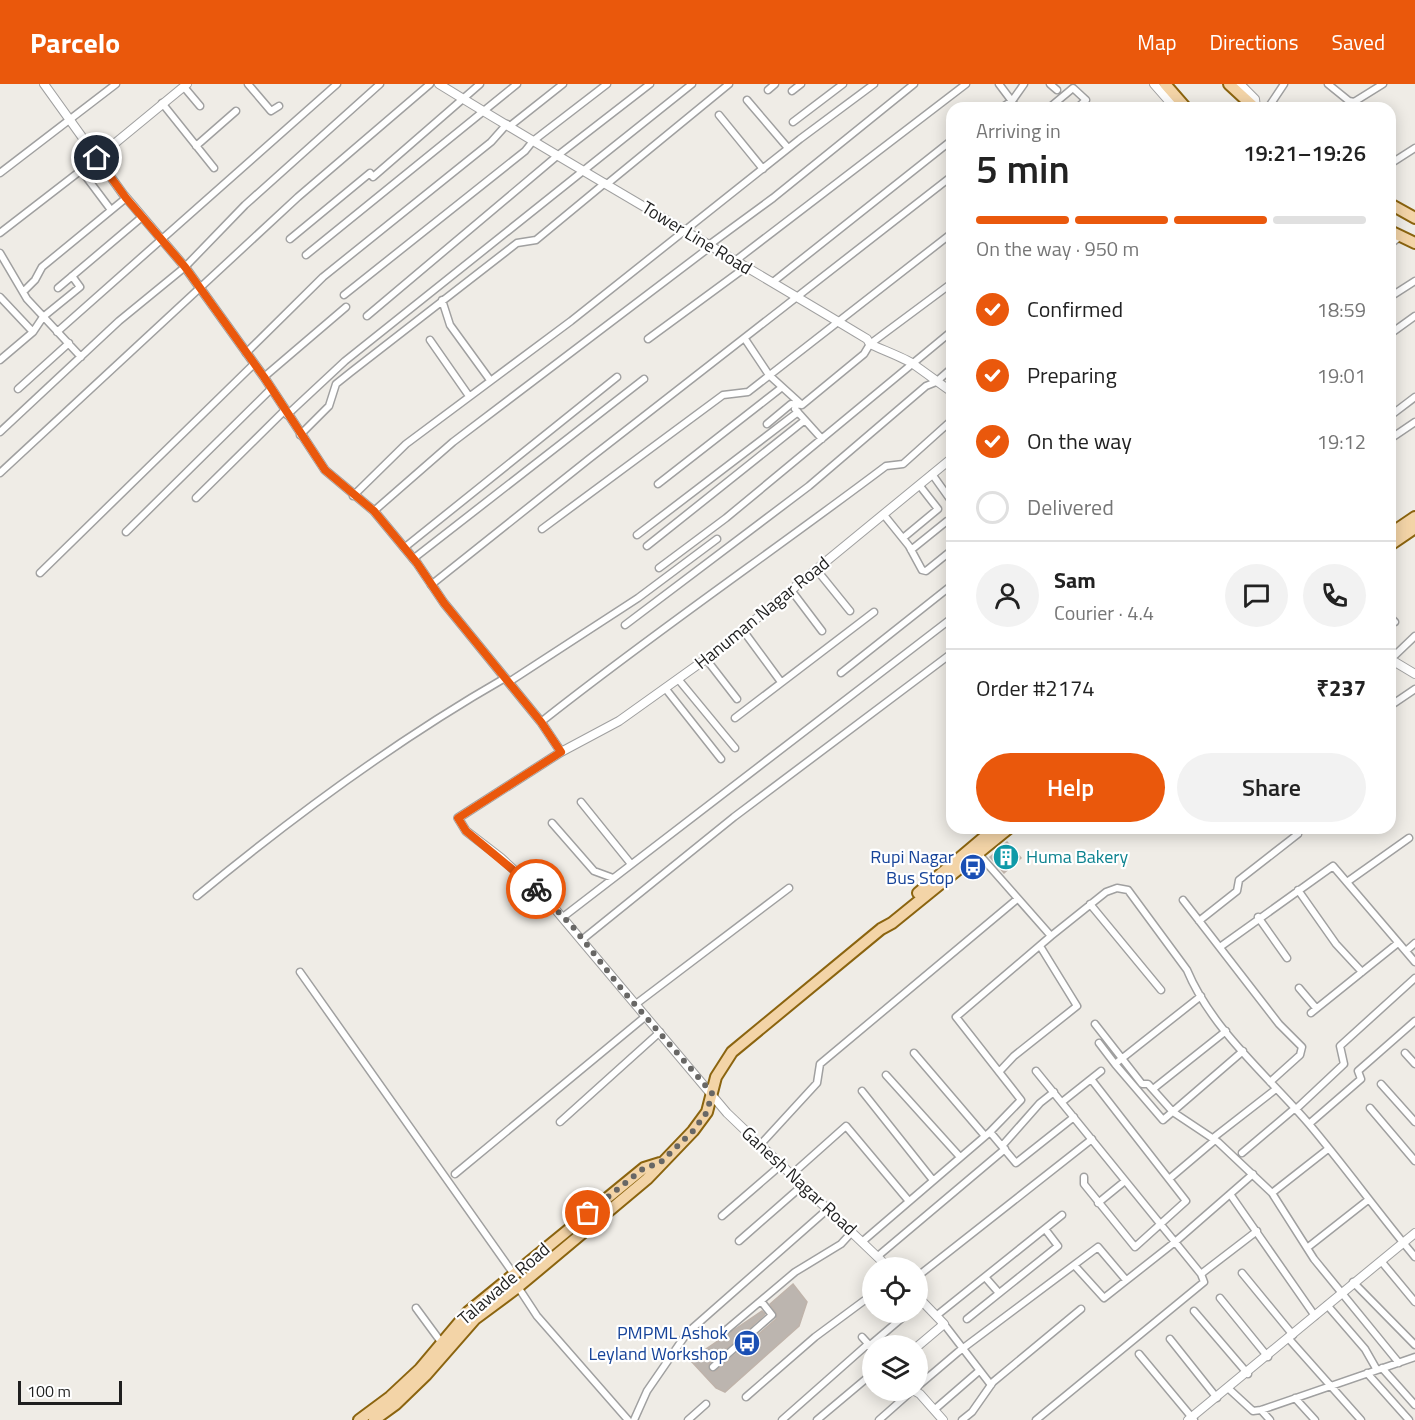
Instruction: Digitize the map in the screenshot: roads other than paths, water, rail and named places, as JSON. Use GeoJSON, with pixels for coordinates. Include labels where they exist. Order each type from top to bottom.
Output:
{"type":"FeatureCollection","features":[{"type":"Feature","properties":{"kind":"main road"},"geometry":{"type":"LineString","coordinates":[[1165,84],[1181,102]]}},
{"type":"Feature","properties":{"kind":"main road"},"geometry":{"type":"LineString","coordinates":[[1229,84],[1249,102]]}},
{"type":"Feature","properties":{"kind":"main road"},"geometry":{"type":"LineString","coordinates":[[1396,207],[1415,218]]}},
{"type":"Feature","properties":{"kind":"main road"},"geometry":{"type":"LineString","coordinates":[[1396,234],[1415,243]]}},
{"type":"Feature","properties":{"kind":"main road"},"geometry":{"type":"LineString","coordinates":[[1396,530],[1415,517]]}},
{"type":"Feature","properties":{"kind":"main road"},"geometry":{"type":"LineString","coordinates":[[1396,541],[1415,528]]}},
{"type":"Feature","properties":{"kind":"main road","name":"Talawade Road"},"geometry":{"type":"LineString","coordinates":[[975,850],[990,834]]}},
{"type":"Feature","properties":{"kind":"main road","name":"Talawade Road"},"geometry":{"type":"LineString","coordinates":[[359,1420],[374,1418],[396,1404],[426,1375],[475,1319],[518,1287],[647,1179],[693,1131],[707,1112],[722,1064],[732,1052],[881,929],[890,917],[975,850],[1000,834]]}},
{"type":"Feature","properties":{"kind":"main road","name":"Talawade Road"},"geometry":{"type":"LineString","coordinates":[[374,1418],[420,1369],[468,1312],[644,1168],[660,1163]]}},
{"type":"Feature","properties":{"kind":"street"},"geometry":{"type":"LineString","coordinates":[[44,84],[126,198],[185,267],[264,377],[325,470],[353,496],[374,511],[541,722],[561,752]]}},
{"type":"Feature","properties":{"kind":"street"},"geometry":{"type":"LineString","coordinates":[[0,173],[116,84]]}},
{"type":"Feature","properties":{"kind":"street"},"geometry":{"type":"LineString","coordinates":[[248,84],[271,111],[279,106]]}},
{"type":"Feature","properties":{"kind":"street"},"geometry":{"type":"LineString","coordinates":[[57,332],[337,84]]}},
{"type":"Feature","properties":{"kind":"street"},"geometry":{"type":"LineString","coordinates":[[0,432],[119,321],[185,267],[245,205],[380,84]]}},
{"type":"Feature","properties":{"kind":"street"},"geometry":{"type":"LineString","coordinates":[[0,473],[298,197],[430,84]]}},
{"type":"Feature","properties":{"kind":"street","name":"Tower Line Road"},"geometry":{"type":"LineString","coordinates":[[439,84],[557,156],[797,296],[870,344],[911,363],[946,388]]}},
{"type":"Feature","properties":{"kind":"street"},"geometry":{"type":"LineString","coordinates":[[290,239],[370,173],[373,177],[480,84]]}},
{"type":"Feature","properties":{"kind":"street"},"geometry":{"type":"LineString","coordinates":[[306,255],[517,84]]}},
{"type":"Feature","properties":{"kind":"street"},"geometry":{"type":"LineString","coordinates":[[246,353],[317,283],[509,125],[563,84]]}},
{"type":"Feature","properties":{"kind":"street"},"geometry":{"type":"LineString","coordinates":[[345,295],[525,151],[533,141],[607,84]]}},
{"type":"Feature","properties":{"kind":"street"},"geometry":{"type":"LineString","coordinates":[[367,316],[557,156],[650,84]]}},
{"type":"Feature","properties":{"kind":"street"},"geometry":{"type":"LineString","coordinates":[[196,498],[345,361],[692,84]]}},
{"type":"Feature","properties":{"kind":"street"},"geometry":{"type":"LineString","coordinates":[[300,435],[329,406],[336,384],[517,243],[536,240],[729,84]]}},
{"type":"Feature","properties":{"kind":"street"},"geometry":{"type":"LineString","coordinates":[[768,90],[776,84]]}},
{"type":"Feature","properties":{"kind":"street"},"geometry":{"type":"LineString","coordinates":[[792,91],[801,84]]}},
{"type":"Feature","properties":{"kind":"street"},"geometry":{"type":"LineString","coordinates":[[793,122],[843,84]]}},
{"type":"Feature","properties":{"kind":"street"},"geometry":{"type":"LineString","coordinates":[[353,496],[406,444],[571,321],[788,148],[873,84]]}},
{"type":"Feature","properties":{"kind":"street"},"geometry":{"type":"LineString","coordinates":[[374,511],[453,442],[696,258],[709,245],[772,198],[914,84]]}},
{"type":"Feature","properties":{"kind":"street"},"geometry":{"type":"LineString","coordinates":[[735,261],[966,84]]}},
{"type":"Feature","properties":{"kind":"street"},"geometry":{"type":"LineString","coordinates":[[999,84],[1012,100]]}},
{"type":"Feature","properties":{"kind":"street"},"geometry":{"type":"LineString","coordinates":[[1009,102],[1024,84]]}},
{"type":"Feature","properties":{"kind":"street"},"geometry":{"type":"LineString","coordinates":[[1050,84],[1057,90]]}},
{"type":"Feature","properties":{"kind":"street"},"geometry":{"type":"LineString","coordinates":[[1154,84],[1170,102]]}},
{"type":"Feature","properties":{"kind":"street"},"geometry":{"type":"LineString","coordinates":[[1240,84],[1255,102]]}},
{"type":"Feature","properties":{"kind":"street"},"geometry":{"type":"LineString","coordinates":[[1272,102],[1284,84]]}},
{"type":"Feature","properties":{"kind":"street"},"geometry":{"type":"LineString","coordinates":[[1328,84],[1349,102],[1354,102],[1383,84]]}},
{"type":"Feature","properties":{"kind":"street"},"geometry":{"type":"LineString","coordinates":[[0,232],[97,158],[186,85],[200,106]]}},
{"type":"Feature","properties":{"kind":"street"},"geometry":{"type":"LineString","coordinates":[[1056,102],[1073,88],[1086,100],[1084,102]]}},
{"type":"Feature","properties":{"kind":"street"},"geometry":{"type":"LineString","coordinates":[[747,100],[788,148]]}},
{"type":"Feature","properties":{"kind":"street"},"geometry":{"type":"LineString","coordinates":[[162,103],[214,168]]}},
{"type":"Feature","properties":{"kind":"street"},"geometry":{"type":"LineString","coordinates":[[196,146],[236,111]]}},
{"type":"Feature","properties":{"kind":"street"},"geometry":{"type":"LineString","coordinates":[[719,115],[763,169]]}},
{"type":"Feature","properties":{"kind":"street"},"geometry":{"type":"LineString","coordinates":[[773,282],[946,145]]}},
{"type":"Feature","properties":{"kind":"street"},"geometry":{"type":"LineString","coordinates":[[1396,160],[1415,148]]}},
{"type":"Feature","properties":{"kind":"street"},"geometry":{"type":"LineString","coordinates":[[81,170],[111,210]]}},
{"type":"Feature","properties":{"kind":"street"},"geometry":{"type":"LineString","coordinates":[[431,585],[588,459],[946,181]]}},
{"type":"Feature","properties":{"kind":"street"},"geometry":{"type":"LineString","coordinates":[[23,292],[35,280],[42,267],[126,198]]}},
{"type":"Feature","properties":{"kind":"street"},"geometry":{"type":"LineString","coordinates":[[58,288],[142,217]]}},
{"type":"Feature","properties":{"kind":"street"},"geometry":{"type":"LineString","coordinates":[[1396,240],[1402,236]]}},
{"type":"Feature","properties":{"kind":"street"},"geometry":{"type":"LineString","coordinates":[[542,529],[723,395],[744,395],[946,238]]}},
{"type":"Feature","properties":{"kind":"street"},"geometry":{"type":"LineString","coordinates":[[0,253],[23,292],[81,357]]}},
{"type":"Feature","properties":{"kind":"street"},"geometry":{"type":"LineString","coordinates":[[648,339],[746,267]]}},
{"type":"Feature","properties":{"kind":"street"},"geometry":{"type":"LineString","coordinates":[[0,360],[33,332],[43,317],[80,287],[72,276]]}},
{"type":"Feature","properties":{"kind":"street"},"geometry":{"type":"LineString","coordinates":[[1396,293],[1415,281]]}},
{"type":"Feature","properties":{"kind":"street"},"geometry":{"type":"LineString","coordinates":[[767,424],[791,404],[802,405],[864,354],[870,344],[946,287]]}},
{"type":"Feature","properties":{"kind":"street"},"geometry":{"type":"LineString","coordinates":[[0,297],[33,332]]}},
{"type":"Feature","properties":{"kind":"street"},"geometry":{"type":"LineString","coordinates":[[442,300],[450,325],[490,380]]}},
{"type":"Feature","properties":{"kind":"street"},"geometry":{"type":"LineString","coordinates":[[264,377],[345,307]]}},
{"type":"Feature","properties":{"kind":"street"},"geometry":{"type":"LineString","coordinates":[[1396,330],[1415,316]]}},
{"type":"Feature","properties":{"kind":"street"},"geometry":{"type":"LineString","coordinates":[[659,568],[822,439],[946,336]]}},
{"type":"Feature","properties":{"kind":"street"},"geometry":{"type":"LineString","coordinates":[[745,339],[781,388],[802,405]]}},
{"type":"Feature","properties":{"kind":"street"},"geometry":{"type":"LineString","coordinates":[[430,340],[469,396]]}},
{"type":"Feature","properties":{"kind":"street"},"geometry":{"type":"LineString","coordinates":[[18,389],[69,343]]}},
{"type":"Feature","properties":{"kind":"street"},"geometry":{"type":"LineString","coordinates":[[40,573],[254,364]]}},
{"type":"Feature","properties":{"kind":"street"},"geometry":{"type":"LineString","coordinates":[[625,626],[809,486],[926,386],[936,382],[946,373]]}},
{"type":"Feature","properties":{"kind":"street"},"geometry":{"type":"LineString","coordinates":[[404,548],[540,436],[617,377]]}},
{"type":"Feature","properties":{"kind":"street"},"geometry":{"type":"LineString","coordinates":[[413,559],[644,379]]}},
{"type":"Feature","properties":{"kind":"street"},"geometry":{"type":"LineString","coordinates":[[658,484],[781,388]]}},
{"type":"Feature","properties":{"kind":"street"},"geometry":{"type":"LineString","coordinates":[[126,532],[271,389]]}},
{"type":"Feature","properties":{"kind":"street"},"geometry":{"type":"LineString","coordinates":[[1396,412],[1415,398]]}},
{"type":"Feature","properties":{"kind":"street"},"geometry":{"type":"LineString","coordinates":[[791,404],[822,439]]}},
{"type":"Feature","properties":{"kind":"street"},"geometry":{"type":"LineString","coordinates":[[637,535],[798,412]]}},
{"type":"Feature","properties":{"kind":"street"},"geometry":{"type":"LineString","coordinates":[[647,546],[805,420]]}},
{"type":"Feature","properties":{"kind":"street"},"geometry":{"type":"LineString","coordinates":[[1396,436],[1415,422]]}},
{"type":"Feature","properties":{"kind":"street"},"geometry":{"type":"LineString","coordinates":[[541,722],[886,466],[903,464],[946,425]]}},
{"type":"Feature","properties":{"kind":"street","name":"Hanuman Nagar Road"},"geometry":{"type":"LineString","coordinates":[[563,917],[509,865],[466,831],[458,818],[561,752],[619,721],[706,659],[946,463]]}},
{"type":"Feature","properties":{"kind":"street"},"geometry":{"type":"LineString","coordinates":[[932,474],[946,494]]}},
{"type":"Feature","properties":{"kind":"street"},"geometry":{"type":"LineString","coordinates":[[903,538],[938,509],[920,486]]}},
{"type":"Feature","properties":{"kind":"street"},"geometry":{"type":"LineString","coordinates":[[884,515],[903,538],[924,571],[946,554]]}},
{"type":"Feature","properties":{"kind":"street"},"geometry":{"type":"LineString","coordinates":[[911,550],[946,521]]}},
{"type":"Feature","properties":{"kind":"street"},"geometry":{"type":"LineString","coordinates":[[197,896],[259,844],[375,758],[507,680],[638,598],[717,539]]}},
{"type":"Feature","properties":{"kind":"street"},"geometry":{"type":"LineString","coordinates":[[816,569],[850,611]]}},
{"type":"Feature","properties":{"kind":"street"},"geometry":{"type":"LineString","coordinates":[[791,590],[822,632]]}},
{"type":"Feature","properties":{"kind":"street"},"geometry":{"type":"LineString","coordinates":[[841,673],[946,590]]}},
{"type":"Feature","properties":{"kind":"street"},"geometry":{"type":"LineString","coordinates":[[735,718],[874,612]]}},
{"type":"Feature","properties":{"kind":"street"},"geometry":{"type":"LineString","coordinates":[[563,917],[946,623]]}},
{"type":"Feature","properties":{"kind":"street"},"geometry":{"type":"LineString","coordinates":[[742,629],[781,682]]}},
{"type":"Feature","properties":{"kind":"street"},"geometry":{"type":"LineString","coordinates":[[1396,654],[1415,636]]}},
{"type":"Feature","properties":{"kind":"street"},"geometry":{"type":"LineString","coordinates":[[583,939],[734,816],[946,657]]}},
{"type":"Feature","properties":{"kind":"street"},"geometry":{"type":"LineString","coordinates":[[706,659],[737,699]]}},
{"type":"Feature","properties":{"kind":"street"},"geometry":{"type":"LineString","coordinates":[[1396,662],[1415,674]]}},
{"type":"Feature","properties":{"kind":"street"},"geometry":{"type":"LineString","coordinates":[[678,679],[735,748]]}},
{"type":"Feature","properties":{"kind":"street"},"geometry":{"type":"LineString","coordinates":[[665,688],[721,759]]}},
{"type":"Feature","properties":{"kind":"street"},"geometry":{"type":"LineString","coordinates":[[1396,702],[1415,689]]}},
{"type":"Feature","properties":{"kind":"street"},"geometry":{"type":"LineString","coordinates":[[581,802],[631,864]]}},
{"type":"Feature","properties":{"kind":"street"},"geometry":{"type":"LineString","coordinates":[[552,823],[596,872],[613,878]]}},
{"type":"Feature","properties":{"kind":"street"},"geometry":{"type":"LineString","coordinates":[[1199,921],[1237,891],[1239,880],[1299,834]]}},
{"type":"Feature","properties":{"kind":"street"},"geometry":{"type":"LineString","coordinates":[[1347,882],[1409,838]]}},
{"type":"Feature","properties":{"kind":"street"},"geometry":{"type":"LineString","coordinates":[[975,850],[1016,900],[1051,936]]}},
{"type":"Feature","properties":{"kind":"street"},"geometry":{"type":"LineString","coordinates":[[1220,947],[1258,917],[1333,866],[1415,962]]}},
{"type":"Feature","properties":{"kind":"street"},"geometry":{"type":"LineString","coordinates":[[636,1004],[789,888]]}},
{"type":"Feature","properties":{"kind":"street"},"geometry":{"type":"LineString","coordinates":[[863,1241],[932,1179],[987,1134],[1022,1100],[956,1017],[1090,904],[1117,888],[1128,891],[1187,970],[1201,996],[1226,1031],[1309,1124],[1415,1257]]}},
{"type":"Feature","properties":{"kind":"street"},"geometry":{"type":"LineString","coordinates":[[1298,890],[1336,944],[1362,972]]}},
{"type":"Feature","properties":{"kind":"street"},"geometry":{"type":"LineString","coordinates":[[760,1145],[817,1083],[820,1064],[1016,900]]}},
{"type":"Feature","properties":{"kind":"street"},"geometry":{"type":"LineString","coordinates":[[1183,900],[1279,1024],[1303,1049],[1270,1082]]}},
{"type":"Feature","properties":{"kind":"street"},"geometry":{"type":"LineString","coordinates":[[1090,904],[1161,990]]}},
{"type":"Feature","properties":{"kind":"street","name":"Ganesh Nagar Road"},"geometry":{"type":"LineString","coordinates":[[563,917],[727,1113],[878,1256]]}},
{"type":"Feature","properties":{"kind":"street"},"geometry":{"type":"LineString","coordinates":[[1258,917],[1287,958]]}},
{"type":"Feature","properties":{"kind":"street"},"geometry":{"type":"LineString","coordinates":[[1299,988],[1313,1010],[1398,943]]}},
{"type":"Feature","properties":{"kind":"street"},"geometry":{"type":"LineString","coordinates":[[1406,951],[1415,943]]}},
{"type":"Feature","properties":{"kind":"street"},"geometry":{"type":"LineString","coordinates":[[999,1072],[1014,1056],[1077,1006],[1040,946]]}},
{"type":"Feature","properties":{"kind":"street"},"geometry":{"type":"LineString","coordinates":[[300,972],[513,1273],[518,1287],[537,1316],[628,1420]]}},
{"type":"Feature","properties":{"kind":"street"},"geometry":{"type":"LineString","coordinates":[[1242,1153],[1344,1064],[1340,1047],[1415,978]]}},
{"type":"Feature","properties":{"kind":"street"},"geometry":{"type":"LineString","coordinates":[[1117,1061],[1201,996]]}},
{"type":"Feature","properties":{"kind":"street"},"geometry":{"type":"LineString","coordinates":[[455,1174],[646,1016]]}},
{"type":"Feature","properties":{"kind":"street"},"geometry":{"type":"LineString","coordinates":[[1309,1124],[1361,1079],[1358,1071],[1415,1021]]}},
{"type":"Feature","properties":{"kind":"street"},"geometry":{"type":"LineString","coordinates":[[1095,1024],[1117,1061],[1158,1117],[1163,1120],[1244,1051]]}},
{"type":"Feature","properties":{"kind":"street"},"geometry":{"type":"LineString","coordinates":[[1153,1089],[1226,1031]]}},
{"type":"Feature","properties":{"kind":"street"},"geometry":{"type":"LineString","coordinates":[[560,1122],[660,1032]]}},
{"type":"Feature","properties":{"kind":"street"},"geometry":{"type":"LineString","coordinates":[[1099,1043],[1142,1084],[1148,1084],[1173,1112],[1214,1139],[1272,1193],[1307,1248],[1399,1363]]}},
{"type":"Feature","properties":{"kind":"street"},"geometry":{"type":"LineString","coordinates":[[914,1053],[1016,1163],[1074,1117]]}},
{"type":"Feature","properties":{"kind":"street"},"geometry":{"type":"LineString","coordinates":[[1405,1053],[1415,1064]]}},
{"type":"Feature","properties":{"kind":"street"},"geometry":{"type":"LineString","coordinates":[[1036,1071],[1201,1274],[1204,1282],[1036,1420]]}},
{"type":"Feature","properties":{"kind":"street"},"geometry":{"type":"LineString","coordinates":[[1062,1102],[1101,1071]]}},
{"type":"Feature","properties":{"kind":"street"},"geometry":{"type":"LineString","coordinates":[[886,1075],[960,1157]]}},
{"type":"Feature","properties":{"kind":"street"},"geometry":{"type":"LineString","coordinates":[[1084,1177],[1082,1182],[1135,1247],[1186,1201],[1091,1079]]}},
{"type":"Feature","properties":{"kind":"street"},"geometry":{"type":"LineString","coordinates":[[1381,1084],[1415,1122]]}},
{"type":"Feature","properties":{"kind":"street"},"geometry":{"type":"LineString","coordinates":[[1169,1179],[1276,1089]]}},
{"type":"Feature","properties":{"kind":"street"},"geometry":{"type":"LineString","coordinates":[[862,1092],[932,1179]]}},
{"type":"Feature","properties":{"kind":"street"},"geometry":{"type":"LineString","coordinates":[[878,1256],[1003,1148],[1040,1104],[1054,1092]]}},
{"type":"Feature","properties":{"kind":"street"},"geometry":{"type":"LineString","coordinates":[[1370,1108],[1415,1161]]}},
{"type":"Feature","properties":{"kind":"street"},"geometry":{"type":"LineString","coordinates":[[791,1174],[846,1126],[908,1200]]}},
{"type":"Feature","properties":{"kind":"street"},"geometry":{"type":"LineString","coordinates":[[928,1268],[1092,1139]]}},
{"type":"Feature","properties":{"kind":"street"},"geometry":{"type":"LineString","coordinates":[[1272,1193],[1328,1149]]}},
{"type":"Feature","properties":{"kind":"street"},"geometry":{"type":"LineString","coordinates":[[722,1216],[781,1165]]}},
{"type":"Feature","properties":{"kind":"street"},"geometry":{"type":"LineString","coordinates":[[1075,1266],[1102,1298],[1175,1242],[1253,1174]]}},
{"type":"Feature","properties":{"kind":"street"},"geometry":{"type":"LineString","coordinates":[[1098,1203],[1125,1181]]}},
{"type":"Feature","properties":{"kind":"street"},"geometry":{"type":"LineString","coordinates":[[739,1241],[804,1185]]}},
{"type":"Feature","properties":{"kind":"street"},"geometry":{"type":"LineString","coordinates":[[1230,1194],[1315,1316]]}},
{"type":"Feature","properties":{"kind":"street"},"geometry":{"type":"LineString","coordinates":[[1307,1248],[1368,1200]]}},
{"type":"Feature","properties":{"kind":"street"},"geometry":{"type":"LineString","coordinates":[[634,1420],[647,1391],[687,1333],[829,1208]]}},
{"type":"Feature","properties":{"kind":"street"},"geometry":{"type":"LineString","coordinates":[[936,1316],[1062,1215]]}},
{"type":"Feature","properties":{"kind":"street"},"geometry":{"type":"LineString","coordinates":[[967,1319],[1058,1246],[1044,1229]]}},
{"type":"Feature","properties":{"kind":"street"},"geometry":{"type":"LineString","coordinates":[[1201,1274],[1257,1231]]}},
{"type":"Feature","properties":{"kind":"street"},"geometry":{"type":"LineString","coordinates":[[725,1331],[795,1272],[841,1244],[852,1232]]}},
{"type":"Feature","properties":{"kind":"street"},"geometry":{"type":"LineString","coordinates":[[1139,1354],[1191,1419],[1248,1374],[1353,1282],[1415,1233]]}},
{"type":"Feature","properties":{"kind":"street"},"geometry":{"type":"LineString","coordinates":[[928,1378],[1098,1247],[1126,1280]]}},
{"type":"Feature","properties":{"kind":"street"},"geometry":{"type":"LineString","coordinates":[[1380,1261],[1415,1302]]}},
{"type":"Feature","properties":{"kind":"street"},"geometry":{"type":"LineString","coordinates":[[1242,1273],[1328,1386],[1361,1420]]}},
{"type":"Feature","properties":{"kind":"street"},"geometry":{"type":"LineString","coordinates":[[985,1276],[999,1293]]}},
{"type":"Feature","properties":{"kind":"street"},"geometry":{"type":"LineString","coordinates":[[1353,1282],[1415,1345]]}},
{"type":"Feature","properties":{"kind":"street"},"geometry":{"type":"LineString","coordinates":[[1220,1298],[1268,1357]]}},
{"type":"Feature","properties":{"kind":"street"},"geometry":{"type":"LineString","coordinates":[[713,1367],[772,1315],[761,1301]]}},
{"type":"Feature","properties":{"kind":"street"},"geometry":{"type":"LineString","coordinates":[[746,1397],[815,1337],[862,1302]]}},
{"type":"Feature","properties":{"kind":"street"},"geometry":{"type":"LineString","coordinates":[[1327,1305],[1379,1369],[1415,1405]]}},
{"type":"Feature","properties":{"kind":"street"},"geometry":{"type":"LineString","coordinates":[[416,1308],[441,1342]]}},
{"type":"Feature","properties":{"kind":"street"},"geometry":{"type":"LineString","coordinates":[[928,1309],[944,1324],[991,1385]]}},
{"type":"Feature","properties":{"kind":"street"},"geometry":{"type":"LineString","coordinates":[[962,1420],[972,1412],[991,1385],[1080,1309]]}},
{"type":"Feature","properties":{"kind":"street"},"geometry":{"type":"LineString","coordinates":[[1194,1311],[1248,1374]]}},
{"type":"Feature","properties":{"kind":"street"},"geometry":{"type":"LineString","coordinates":[[883,1335],[896,1323]]}},
{"type":"Feature","properties":{"kind":"street"},"geometry":{"type":"LineString","coordinates":[[928,1338],[944,1324]]}},
{"type":"Feature","properties":{"kind":"street"},"geometry":{"type":"LineString","coordinates":[[1170,1339],[1217,1398]]}},
{"type":"Feature","properties":{"kind":"street"},"geometry":{"type":"LineString","coordinates":[[782,1420],[862,1353]]}},
{"type":"Feature","properties":{"kind":"street"},"geometry":{"type":"LineString","coordinates":[[1229,1389],[1253,1412],[1415,1357]]}},
{"type":"Feature","properties":{"kind":"street"},"geometry":{"type":"LineString","coordinates":[[934,1410],[979,1371]]}},
{"type":"Feature","properties":{"kind":"street"},"geometry":{"type":"LineString","coordinates":[[1367,1373],[1408,1420]]}},
{"type":"Feature","properties":{"kind":"street"},"geometry":{"type":"LineString","coordinates":[[817,1420],[862,1382]]}},
{"type":"Feature","properties":{"kind":"street"},"geometry":{"type":"LineString","coordinates":[[1295,1398],[1315,1420]]}},
{"type":"Feature","properties":{"kind":"street"},"geometry":{"type":"LineString","coordinates":[[879,1420],[901,1401]]}},
{"type":"Feature","properties":{"kind":"street"},"geometry":{"type":"LineString","coordinates":[[926,1401],[941,1419]]}},
{"type":"Feature","properties":{"kind":"street"},"geometry":{"type":"LineString","coordinates":[[688,1420],[706,1404]]}},
{"type":"Feature","properties":{"kind":"street"},"geometry":{"type":"LineString","coordinates":[[1261,1410],[1270,1420]]}},
{"type":"Feature","properties":{"kind":"place","name":"Huma Bakery"},"geometry":{"type":"Point","coordinates":[1006,857]}},
{"type":"Feature","properties":{"kind":"place","name":"Rupi Nagar Bus Stop"},"geometry":{"type":"Point","coordinates":[973,867]}},
{"type":"Feature","properties":{"kind":"place","name":"PMPML Ashok Leyland Workshop"},"geometry":{"type":"Point","coordinates":[747,1343]}}]}
